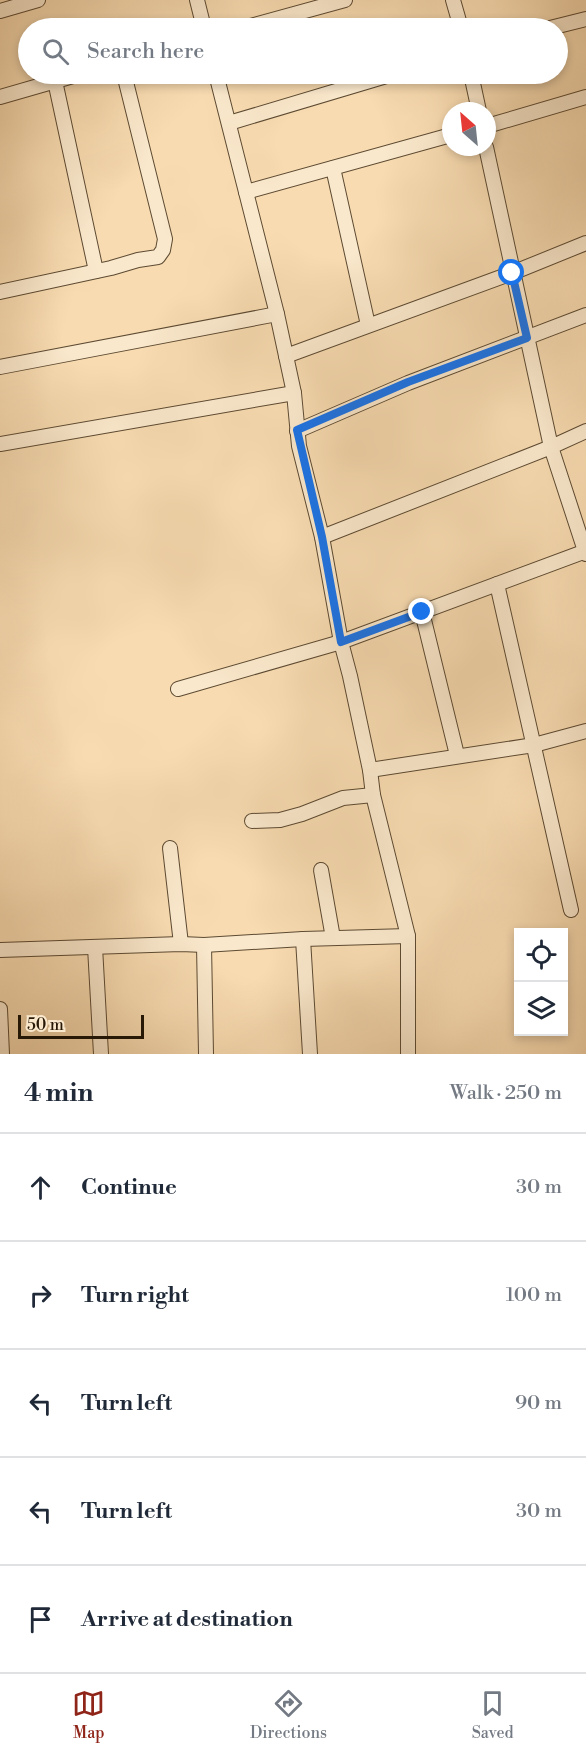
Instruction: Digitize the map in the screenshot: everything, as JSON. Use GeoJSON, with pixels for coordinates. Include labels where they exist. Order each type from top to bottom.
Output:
{"type":"FeatureCollection","features":[{"type":"Feature","properties":{"kind":"street"},"geometry":{"type":"LineString","coordinates":[[0,11],[38,0]]}},
{"type":"Feature","properties":{"kind":"street"},"geometry":{"type":"LineString","coordinates":[[197,0],[202,18]]}},
{"type":"Feature","properties":{"kind":"street"},"geometry":{"type":"LineString","coordinates":[[279,18],[345,0]]}},
{"type":"Feature","properties":{"kind":"street"},"geometry":{"type":"LineString","coordinates":[[453,0],[458,18]]}},
{"type":"Feature","properties":{"kind":"street"},"geometry":{"type":"LineString","coordinates":[[568,23],[586,18]]}},
{"type":"Feature","properties":{"kind":"street"},"geometry":{"type":"LineString","coordinates":[[0,97],[45,84]]}},
{"type":"Feature","properties":{"kind":"street"},"geometry":{"type":"LineString","coordinates":[[56,84],[96,271]]}},
{"type":"Feature","properties":{"kind":"street"},"geometry":{"type":"LineString","coordinates":[[0,292],[158,257],[164,250],[165,238],[126,84]]}},
{"type":"Feature","properties":{"kind":"street"},"geometry":{"type":"LineString","coordinates":[[219,84],[277,314],[294,393],[297,430],[322,537],[341,642],[370,770],[373,795],[408,936],[408,1054]]}},
{"type":"Feature","properties":{"kind":"street"},"geometry":{"type":"LineString","coordinates":[[229,123],[360,84]]}},
{"type":"Feature","properties":{"kind":"street"},"geometry":{"type":"LineString","coordinates":[[473,84],[477,102]]}},
{"type":"Feature","properties":{"kind":"street"},"geometry":{"type":"LineString","coordinates":[[496,123],[586,97]]}},
{"type":"Feature","properties":{"kind":"street"},"geometry":{"type":"LineString","coordinates":[[246,192],[442,138]]}},
{"type":"Feature","properties":{"kind":"street"},"geometry":{"type":"LineString","coordinates":[[178,689],[341,642],[586,552],[551,447],[488,156]]}},
{"type":"Feature","properties":{"kind":"street"},"geometry":{"type":"LineString","coordinates":[[333,168],[368,325]]}},
{"type":"Feature","properties":{"kind":"street"},"geometry":{"type":"LineString","coordinates":[[286,356],[512,273],[586,243]]}},
{"type":"Feature","properties":{"kind":"street"},"geometry":{"type":"LineString","coordinates":[[0,367],[277,314]]}},
{"type":"Feature","properties":{"kind":"street"},"geometry":{"type":"LineString","coordinates":[[297,430],[408,382],[586,315]]}},
{"type":"Feature","properties":{"kind":"street"},"geometry":{"type":"LineString","coordinates":[[0,444],[294,393]]}},
{"type":"Feature","properties":{"kind":"street"},"geometry":{"type":"LineString","coordinates":[[322,537],[551,447],[586,431]]}},
{"type":"Feature","properties":{"kind":"street"},"geometry":{"type":"LineString","coordinates":[[497,584],[571,910]]}},
{"type":"Feature","properties":{"kind":"street"},"geometry":{"type":"LineString","coordinates":[[422,612],[457,756]]}},
{"type":"Feature","properties":{"kind":"street"},"geometry":{"type":"LineString","coordinates":[[370,770],[534,744],[586,731]]}},
{"type":"Feature","properties":{"kind":"street"},"geometry":{"type":"LineString","coordinates":[[252,821],[280,820],[343,798],[373,795]]}},
{"type":"Feature","properties":{"kind":"street"},"geometry":{"type":"LineString","coordinates":[[170,848],[181,944]]}},
{"type":"Feature","properties":{"kind":"street"},"geometry":{"type":"LineString","coordinates":[[321,870],[333,938]]}},
{"type":"Feature","properties":{"kind":"street"},"geometry":{"type":"LineString","coordinates":[[0,950],[204,945],[408,936]]}},
{"type":"Feature","properties":{"kind":"street"},"geometry":{"type":"LineString","coordinates":[[303,939],[310,1054]]}},
{"type":"Feature","properties":{"kind":"street"},"geometry":{"type":"LineString","coordinates":[[204,945],[206,1054]]}},
{"type":"Feature","properties":{"kind":"street"},"geometry":{"type":"LineString","coordinates":[[94,947],[101,1054]]}},
{"type":"Feature","properties":{"kind":"street"},"geometry":{"type":"LineString","coordinates":[[0,1009],[2,1054]]}},
{"type":"Feature","properties":{"kind":"route"},"geometry":{"type":"LineString","coordinates":[[422,612],[341,642],[322,537],[297,430],[408,382],[527,338],[512,273]]}}]}
